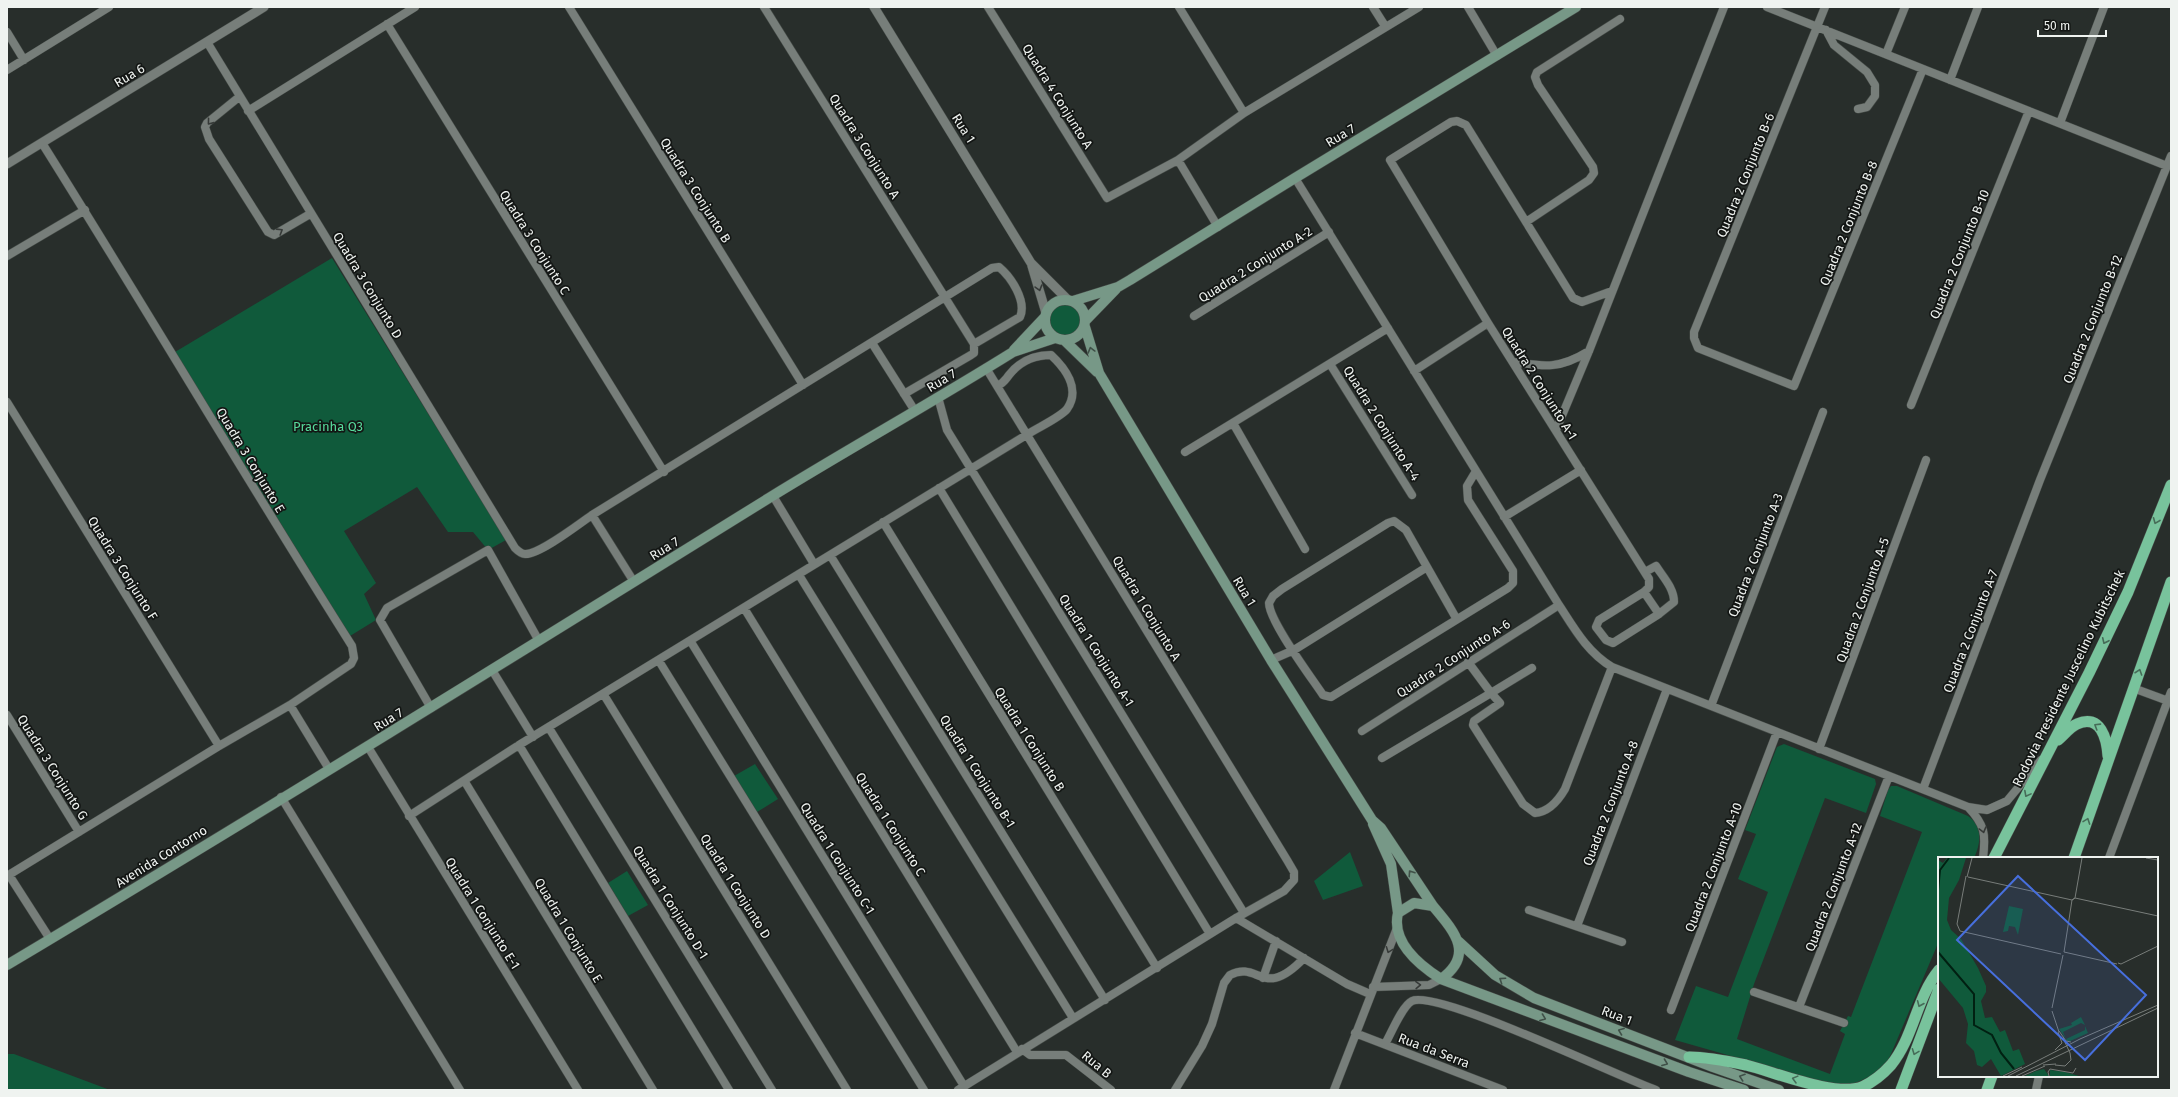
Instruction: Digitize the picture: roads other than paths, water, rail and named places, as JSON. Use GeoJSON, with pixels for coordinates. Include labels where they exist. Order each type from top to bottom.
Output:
{"type":"FeatureCollection","features":[{"type":"Feature","properties":{"kind":"highway","name":"Rodovia Presidente Juscelino Kubitschek"},"geometry":{"type":"LineString","coordinates":[[1995,857],[2054,744],[2128,592],[2171,485]]}},
{"type":"Feature","properties":{"kind":"highway"},"geometry":{"type":"LineString","coordinates":[[2074,857],[2171,582]]}},
{"type":"Feature","properties":{"kind":"highway"},"geometry":{"type":"LineString","coordinates":[[2054,744],[2077,724],[2089,722],[2096,724],[2103,731],[2107,740],[2109,761]]}},
{"type":"Feature","properties":{"kind":"highway"},"geometry":{"type":"LineString","coordinates":[[1689,1057],[1707,1057],[1746,1065],[1831,1088],[1861,1087],[1881,1074],[1901,1050],[1931,980],[1938,971]]}},
{"type":"Feature","properties":{"kind":"highway"},"geometry":{"type":"LineString","coordinates":[[1901,1090],[1938,992]]}},
{"type":"Feature","properties":{"kind":"highway"},"geometry":{"type":"LineString","coordinates":[[1987,1090],[1992,1077]]}},
{"type":"Feature","properties":{"kind":"main road","name":"Rua 7"},"geometry":{"type":"LineString","coordinates":[[1070,300],[1118,287],[1576,7]]}},
{"type":"Feature","properties":{"kind":"main road","name":"Rua 7"},"geometry":{"type":"LineString","coordinates":[[1085,324],[1118,287]]}},
{"type":"Feature","properties":{"kind":"main road"},"geometry":{"type":"LineString","coordinates":[[1070,300],[1082,309],[1085,324],[1076,337],[1059,339],[1047,329],[1046,315],[1055,302],[1070,300]]}},
{"type":"Feature","properties":{"kind":"main road","name":"Rua 7"},"geometry":{"type":"LineString","coordinates":[[1013,352],[1046,315]]}},
{"type":"Feature","properties":{"kind":"main road","name":"Rua 1"},"geometry":{"type":"LineString","coordinates":[[1085,324],[1098,373],[1271,660],[1372,820]]}},
{"type":"Feature","properties":{"kind":"main road","name":"Rua 7"},"geometry":{"type":"LineString","coordinates":[[329,770],[773,496],[1013,352],[1059,339]]}},
{"type":"Feature","properties":{"kind":"main road","name":"Rua 1"},"geometry":{"type":"LineString","coordinates":[[1059,339],[1098,373]]}},
{"type":"Feature","properties":{"kind":"main road","name":"Avenida Contorno"},"geometry":{"type":"LineString","coordinates":[[7,965],[281,797],[329,770]]}},
{"type":"Feature","properties":{"kind":"main road"},"geometry":{"type":"LineString","coordinates":[[1372,820],[1381,828],[1458,941],[1460,954],[1458,961],[1453,971],[1441,979]]}},
{"type":"Feature","properties":{"kind":"main road"},"geometry":{"type":"LineString","coordinates":[[1372,820],[1391,864],[1398,913],[1397,928],[1408,950],[1419,964],[1441,979],[1689,1072],[1744,1090]]}},
{"type":"Feature","properties":{"kind":"main road"},"geometry":{"type":"LineString","coordinates":[[1398,913],[1414,903],[1433,906]]}},
{"type":"Feature","properties":{"kind":"main road","name":"Rua 1"},"geometry":{"type":"LineString","coordinates":[[1458,941],[1495,975],[1528,995],[1779,1090]]}},
{"type":"Feature","properties":{"kind":"main road"},"geometry":{"type":"LineString","coordinates":[[1689,1072],[1724,1090]]}},
{"type":"Feature","properties":{"kind":"street"},"geometry":{"type":"LineString","coordinates":[[7,70],[109,7]]}},
{"type":"Feature","properties":{"kind":"street","name":"Rua 6"},"geometry":{"type":"LineString","coordinates":[[7,164],[264,7]]}},
{"type":"Feature","properties":{"kind":"street"},"geometry":{"type":"LineString","coordinates":[[248,111],[415,7]]}},
{"type":"Feature","properties":{"kind":"street","name":"Quadra 3 Conjunto B"},"geometry":{"type":"LineString","coordinates":[[569,7],[803,385]]}},
{"type":"Feature","properties":{"kind":"street","name":"Quadra 3 Conjunto A"},"geometry":{"type":"LineString","coordinates":[[764,7],[974,344]]}},
{"type":"Feature","properties":{"kind":"street","name":"Rua 1"},"geometry":{"type":"LineString","coordinates":[[874,7],[1031,263]]}},
{"type":"Feature","properties":{"kind":"street","name":"Quadra 4 Conjunto A"},"geometry":{"type":"LineString","coordinates":[[988,7],[1108,198],[1178,160]]}},
{"type":"Feature","properties":{"kind":"street"},"geometry":{"type":"LineString","coordinates":[[1179,7],[1244,113]]}},
{"type":"Feature","properties":{"kind":"street"},"geometry":{"type":"LineString","coordinates":[[1373,7],[1385,26]]}},
{"type":"Feature","properties":{"kind":"street"},"geometry":{"type":"LineString","coordinates":[[1218,227],[1178,160],[1244,113],[1418,7]]}},
{"type":"Feature","properties":{"kind":"street"},"geometry":{"type":"LineString","coordinates":[[1468,7],[1497,56]]}},
{"type":"Feature","properties":{"kind":"street"},"geometry":{"type":"LineString","coordinates":[[1556,430],[1589,351],[1724,7]]}},
{"type":"Feature","properties":{"kind":"street"},"geometry":{"type":"LineString","coordinates":[[1767,7],[2167,166]]}},
{"type":"Feature","properties":{"kind":"street","name":"Quadra 2 Conjunto B-6"},"geometry":{"type":"LineString","coordinates":[[1794,386],[1698,348],[1694,338],[1694,332],[1826,7]]}},
{"type":"Feature","properties":{"kind":"street"},"geometry":{"type":"LineString","coordinates":[[1886,54],[1905,7]]}},
{"type":"Feature","properties":{"kind":"street"},"geometry":{"type":"LineString","coordinates":[[1950,80],[1978,7]]}},
{"type":"Feature","properties":{"kind":"street"},"geometry":{"type":"LineString","coordinates":[[2060,124],[2104,7]]}},
{"type":"Feature","properties":{"kind":"street"},"geometry":{"type":"LineString","coordinates":[[1526,222],[1589,180],[1594,173],[1593,167],[1538,84],[1535,77],[1537,72],[1620,18]]}},
{"type":"Feature","properties":{"kind":"street","name":"Quadra 3 Conjunto C"},"geometry":{"type":"LineString","coordinates":[[387,24],[664,472]]}},
{"type":"Feature","properties":{"kind":"street"},"geometry":{"type":"LineString","coordinates":[[1826,30],[1834,45],[1866,72],[1875,85],[1875,96],[1871,102],[1867,107],[1858,109]]}},
{"type":"Feature","properties":{"kind":"street"},"geometry":{"type":"LineString","coordinates":[[7,32],[24,60]]}},
{"type":"Feature","properties":{"kind":"street","name":"Quadra 3 Conjunto D"},"geometry":{"type":"LineString","coordinates":[[207,42],[310,214],[510,540],[519,552],[527,554],[534,552],[552,542],[592,515]]}},
{"type":"Feature","properties":{"kind":"street","name":"Quadra 2 Conjunto B-8"},"geometry":{"type":"LineString","coordinates":[[1794,386],[1923,69]]}},
{"type":"Feature","properties":{"kind":"street"},"geometry":{"type":"LineString","coordinates":[[239,97],[207,123],[205,127],[209,139],[268,232],[274,235],[310,214]]}},
{"type":"Feature","properties":{"kind":"street","name":"Quadra 2 Conjunto B-10"},"geometry":{"type":"LineString","coordinates":[[1911,405],[2029,111]]}},
{"type":"Feature","properties":{"kind":"street"},"geometry":{"type":"LineString","coordinates":[[1488,323],[1390,160],[1452,122],[1457,121],[1466,125],[1573,298],[1582,302],[1612,291]]}},
{"type":"Feature","properties":{"kind":"street","name":"Quadra 3 Conjunto E"},"geometry":{"type":"LineString","coordinates":[[42,143],[85,210],[276,526],[352,646],[354,658],[351,664],[290,705]]}},
{"type":"Feature","properties":{"kind":"street","name":"Quadra 2 Conjunto B-12"},"geometry":{"type":"LineString","coordinates":[[2040,480],[2171,156]]}},
{"type":"Feature","properties":{"kind":"street"},"geometry":{"type":"LineString","coordinates":[[1295,178],[1558,605],[1586,645],[1598,659],[1612,667],[1968,807],[1987,810],[2007,801],[2054,744]]}},
{"type":"Feature","properties":{"kind":"street"},"geometry":{"type":"LineString","coordinates":[[7,256],[85,210]]}},
{"type":"Feature","properties":{"kind":"street","name":"Quadra 2 Conjunto A-2"},"geometry":{"type":"LineString","coordinates":[[1194,316],[1328,232]]}},
{"type":"Feature","properties":{"kind":"street"},"geometry":{"type":"LineString","coordinates":[[1031,263],[1070,300]]}},
{"type":"Feature","properties":{"kind":"street"},"geometry":{"type":"LineString","coordinates":[[1031,263],[1046,315]]}},
{"type":"Feature","properties":{"kind":"street"},"geometry":{"type":"LineString","coordinates":[[634,582],[592,515],[996,266],[1003,270],[1018,293],[1022,306],[1020,317],[974,344],[974,353],[971,355],[904,394]]}},
{"type":"Feature","properties":{"kind":"street","name":"Quadra 2 Conjunto A-1"},"geometry":{"type":"LineString","coordinates":[[1414,371],[1488,323],[1645,572]]}},
{"type":"Feature","properties":{"kind":"street","name":"Quadra 2 Conjunto A-4"},"geometry":{"type":"LineString","coordinates":[[1185,452],[1388,328]]}},
{"type":"Feature","properties":{"kind":"street"},"geometry":{"type":"LineString","coordinates":[[872,343],[915,411]]}},
{"type":"Feature","properties":{"kind":"street"},"geometry":{"type":"LineString","coordinates":[[1513,362],[1550,367],[1562,365],[1575,360],[1589,351]]}},
{"type":"Feature","properties":{"kind":"street"},"geometry":{"type":"LineString","coordinates":[[409,816],[465,782],[533,737],[691,642],[814,564],[1067,410],[1071,399],[1072,385],[1064,368],[1052,355],[1038,355],[1018,365],[1003,384],[997,386]]}},
{"type":"Feature","properties":{"kind":"street","name":"Quadra 2 Conjunto A-4"},"geometry":{"type":"LineString","coordinates":[[1330,364],[1412,494]]}},
{"type":"Feature","properties":{"kind":"street","name":"Quadra 1 Conjunto A"},"geometry":{"type":"LineString","coordinates":[[986,368],[1028,434],[1294,872],[1294,880],[1292,885],[1244,913]]}},
{"type":"Feature","properties":{"kind":"street","name":"Quadra 1 Conjunto A-1"},"geometry":{"type":"LineString","coordinates":[[938,397],[947,430],[1244,913]]}},
{"type":"Feature","properties":{"kind":"street","name":"Quadra 3 Conjunto F"},"geometry":{"type":"LineString","coordinates":[[7,402],[219,746]]}},
{"type":"Feature","properties":{"kind":"street","name":"Quadra 2 Conjunto A-3"},"geometry":{"type":"LineString","coordinates":[[1710,706],[1822,412]]}},
{"type":"Feature","properties":{"kind":"street"},"geometry":{"type":"LineString","coordinates":[[1233,422],[1305,549]]}},
{"type":"Feature","properties":{"kind":"street","name":"Quadra 2 Conjunto A-5"},"geometry":{"type":"LineString","coordinates":[[1819,748],[1926,460]]}},
{"type":"Feature","properties":{"kind":"street"},"geometry":{"type":"LineString","coordinates":[[1504,517],[1581,470]]}},
{"type":"Feature","properties":{"kind":"street"},"geometry":{"type":"LineString","coordinates":[[1456,618],[1406,530],[1394,521],[1388,522],[1273,596],[1269,603],[1269,608],[1323,695],[1332,697],[1456,618],[1508,588],[1513,583],[1513,571],[1468,500],[1467,486],[1476,471]]}},
{"type":"Feature","properties":{"kind":"street","name":"Quadra 2 Conjunto A-7"},"geometry":{"type":"LineString","coordinates":[[1923,789],[2040,480]]}},
{"type":"Feature","properties":{"kind":"street"},"geometry":{"type":"LineString","coordinates":[[939,488],[1210,934]]}},
{"type":"Feature","properties":{"kind":"street"},"geometry":{"type":"LineString","coordinates":[[773,496],[814,564]]}},
{"type":"Feature","properties":{"kind":"street","name":"Quadra 1 Conjunto B"},"geometry":{"type":"LineString","coordinates":[[883,522],[1156,968]]}},
{"type":"Feature","properties":{"kind":"street"},"geometry":{"type":"LineString","coordinates":[[431,708],[380,620],[387,608],[488,550],[539,641]]}},
{"type":"Feature","properties":{"kind":"street","name":"Quadra 1 Conjunto B-1"},"geometry":{"type":"LineString","coordinates":[[830,555],[1105,1000]]}},
{"type":"Feature","properties":{"kind":"street"},"geometry":{"type":"LineString","coordinates":[[1656,566],[1674,595],[1674,602],[1659,614],[1613,643],[1606,640],[1596,627],[1599,620],[1644,592],[1650,583],[1645,572],[1656,566]]}},
{"type":"Feature","properties":{"kind":"street"},"geometry":{"type":"LineString","coordinates":[[1271,660],[1294,650],[1427,567]]}},
{"type":"Feature","properties":{"kind":"street"},"geometry":{"type":"LineString","coordinates":[[799,574],[1073,1018]]}},
{"type":"Feature","properties":{"kind":"street"},"geometry":{"type":"LineString","coordinates":[[1644,592],[1659,614]]}},
{"type":"Feature","properties":{"kind":"street","name":"Quadra 2 Conjunto A-6"},"geometry":{"type":"LineString","coordinates":[[1362,731],[1558,605]]}},
{"type":"Feature","properties":{"kind":"street","name":"Quadra 1 Conjunto C"},"geometry":{"type":"LineString","coordinates":[[744,608],[1019,1051]]}},
{"type":"Feature","properties":{"kind":"street","name":"Quadra 1 Conjunto C-1"},"geometry":{"type":"LineString","coordinates":[[691,642],[961,1088]]}},
{"type":"Feature","properties":{"kind":"street"},"geometry":{"type":"LineString","coordinates":[[659,661],[924,1090]]}},
{"type":"Feature","properties":{"kind":"street"},"geometry":{"type":"LineString","coordinates":[[1468,662],[1491,693],[1500,700],[1500,703],[1474,721],[1473,727],[1523,804],[1535,813],[1551,807],[1559,800],[1565,789],[1612,667]]}},
{"type":"Feature","properties":{"kind":"street"},"geometry":{"type":"LineString","coordinates":[[1382,758],[1532,668]]}},
{"type":"Feature","properties":{"kind":"street"},"geometry":{"type":"LineString","coordinates":[[492,670],[533,737]]}},
{"type":"Feature","properties":{"kind":"street"},"geometry":{"type":"LineString","coordinates":[[2133,688],[2169,702]]}},
{"type":"Feature","properties":{"kind":"street","name":"Quadra 2 Conjunto A-8"},"geometry":{"type":"LineString","coordinates":[[1577,926],[1667,689]]}},
{"type":"Feature","properties":{"kind":"street"},"geometry":{"type":"LineString","coordinates":[[2109,857],[2169,702],[2171,692]]}},
{"type":"Feature","properties":{"kind":"street","name":"Quadra 1 Conjunto D"},"geometry":{"type":"LineString","coordinates":[[604,695],[847,1090]]}},
{"type":"Feature","properties":{"kind":"street"},"geometry":{"type":"LineString","coordinates":[[50,939],[8,876],[219,746],[290,705],[329,770]]}},
{"type":"Feature","properties":{"kind":"street","name":"Quadra 3 Conjunto G"},"geometry":{"type":"LineString","coordinates":[[7,715],[79,832]]}},
{"type":"Feature","properties":{"kind":"street","name":"Quadra 1 Conjunto D-1"},"geometry":{"type":"LineString","coordinates":[[549,728],[772,1090]]}},
{"type":"Feature","properties":{"kind":"street","name":"Quadra 2 Conjunto A-10"},"geometry":{"type":"LineString","coordinates":[[1672,1010],[1777,732]]}},
{"type":"Feature","properties":{"kind":"street"},"geometry":{"type":"LineString","coordinates":[[519,746],[729,1090]]}},
{"type":"Feature","properties":{"kind":"street","name":"Quadra 1 Conjunto E-1"},"geometry":{"type":"LineString","coordinates":[[368,747],[578,1090]]}},
{"type":"Feature","properties":{"kind":"street","name":"Quadra 2 Conjunto A-12"},"geometry":{"type":"LineString","coordinates":[[1799,1007],[1889,776]]}},
{"type":"Feature","properties":{"kind":"street","name":"Quadra 1 Conjunto E"},"geometry":{"type":"LineString","coordinates":[[465,782],[653,1090]]}},
{"type":"Feature","properties":{"kind":"street"},"geometry":{"type":"LineString","coordinates":[[281,797],[460,1090]]}},
{"type":"Feature","properties":{"kind":"street"},"geometry":{"type":"LineString","coordinates":[[1968,807],[1983,827],[1985,836],[1983,857]]}},
{"type":"Feature","properties":{"kind":"street"},"geometry":{"type":"LineString","coordinates":[[1529,910],[1622,942]]}},
{"type":"Feature","properties":{"kind":"street"},"geometry":{"type":"LineString","coordinates":[[961,1088],[1244,913]]}},
{"type":"Feature","properties":{"kind":"street"},"geometry":{"type":"LineString","coordinates":[[1236,918],[1347,984],[1371,991],[1393,986],[1430,985],[1441,979]]}},
{"type":"Feature","properties":{"kind":"street"},"geometry":{"type":"LineString","coordinates":[[1334,1090],[1371,991],[1397,928]]}},
{"type":"Feature","properties":{"kind":"street"},"geometry":{"type":"LineString","coordinates":[[1263,978],[1276,941]]}},
{"type":"Feature","properties":{"kind":"street"},"geometry":{"type":"LineString","coordinates":[[1175,1090],[1182,1075],[1202,1046],[1212,1024],[1227,978],[1235,972],[1244,970],[1263,978],[1275,979],[1287,974],[1304,958]]}},
{"type":"Feature","properties":{"kind":"street"},"geometry":{"type":"LineString","coordinates":[[1380,970],[1384,981],[1393,986]]}},
{"type":"Feature","properties":{"kind":"street"},"geometry":{"type":"LineString","coordinates":[[1754,992],[1844,1023]]}},
{"type":"Feature","properties":{"kind":"street"},"geometry":{"type":"LineString","coordinates":[[1385,1044],[1405,1008],[1411,1002],[1419,999],[1435,1001],[1494,1022],[1656,1090]]}},
{"type":"Feature","properties":{"kind":"street","name":"Rua da Serra"},"geometry":{"type":"LineString","coordinates":[[1355,1033],[1503,1090]]}},
{"type":"Feature","properties":{"kind":"street","name":"Rua B"},"geometry":{"type":"LineString","coordinates":[[1019,1051],[1030,1055],[1066,1055],[1111,1090]]}},
{"type":"Feature","properties":{"kind":"street"},"geometry":{"type":"LineString","coordinates":[[2036,1090],[2039,1077]]}},
{"type":"Feature","properties":{"kind":"park label","name":"Pracinha Q3"},"geometry":{"type":"Point","coordinates":[328,426]}}]}
